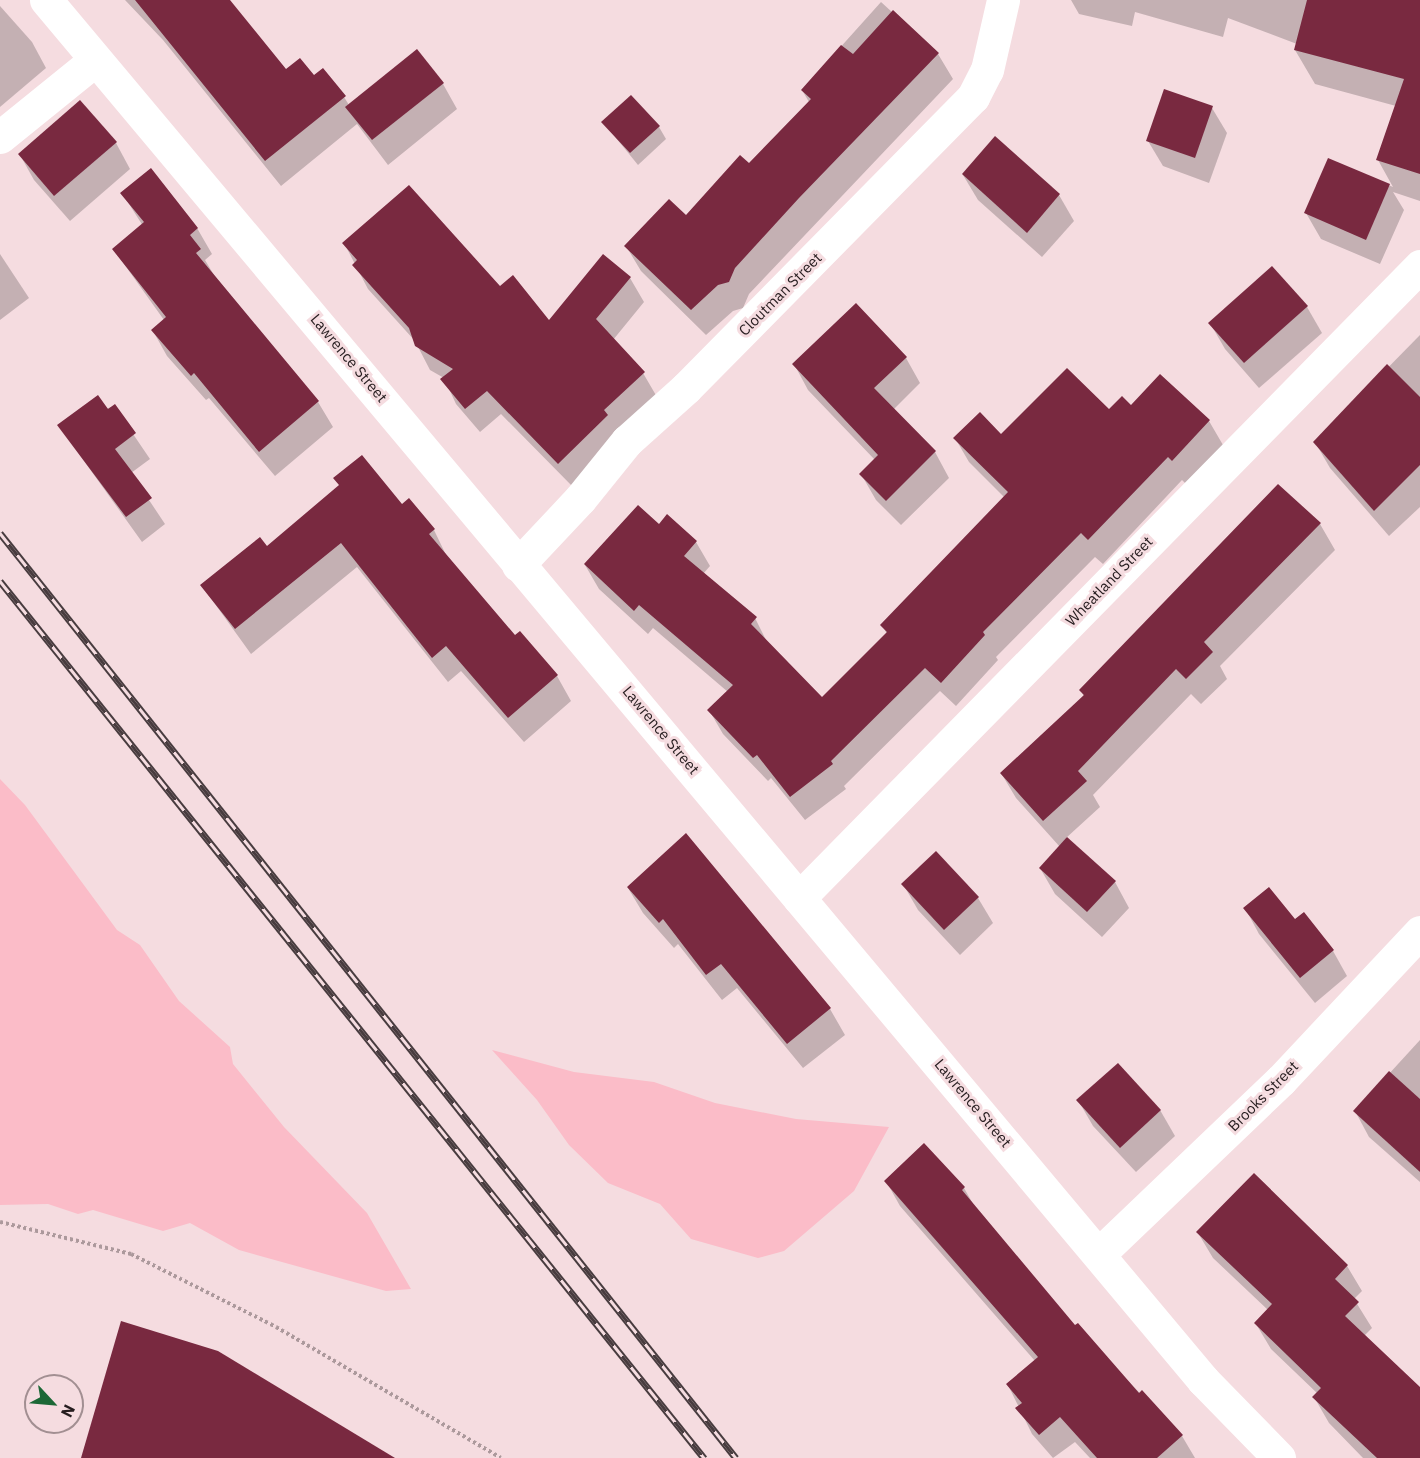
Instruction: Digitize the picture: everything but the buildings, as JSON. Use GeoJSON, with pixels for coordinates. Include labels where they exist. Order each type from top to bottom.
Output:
{"type":"FeatureCollection","features":[{"type":"Feature","properties":{"kind":"street","name":"Lawrence Street"},"geometry":{"type":"LineString","coordinates":[[46,0],[415,436],[518,565],[596,651],[799,898],[1100,1253],[1203,1380],[1279,1458]]}},
{"type":"Feature","properties":{"kind":"street","name":"Cloutman Street"},"geometry":{"type":"LineString","coordinates":[[518,565],[580,500],[627,441],[686,388],[973,97],[987,70],[1003,0]]}},
{"type":"Feature","properties":{"kind":"street"},"geometry":{"type":"LineString","coordinates":[[0,137],[95,60]]}},
{"type":"Feature","properties":{"kind":"street","name":"Wheatland Street"},"geometry":{"type":"LineString","coordinates":[[799,898],[1420,266]]}},
{"type":"Feature","properties":{"kind":"street","name":"Brooks Street"},"geometry":{"type":"LineString","coordinates":[[1100,1253],[1281,1080],[1420,932]]}},
{"type":"Feature","properties":{"kind":"path"},"geometry":{"type":"LineString","coordinates":[[0,1222],[131,1254],[276,1327],[501,1458]]}},
{"type":"Feature","properties":{"kind":"shaded area"},"geometry":{"type":"Polygon","coordinates":[[[0,779],[25,805],[117,930],[140,945],[179,1001],[230,1047],[233,1064],[284,1127],[367,1213],[411,1289],[386,1291],[239,1250],[190,1223],[163,1231],[93,1210],[78,1214],[48,1204],[0,1205],[0,779]]]}},
{"type":"Feature","properties":{"kind":"shaded area"},"geometry":{"type":"Polygon","coordinates":[[[492,1050],[574,1072],[654,1082],[715,1103],[796,1119],[889,1127],[854,1191],[784,1251],[758,1258],[691,1239],[660,1204],[608,1183],[569,1145],[537,1100],[492,1050]]]}},
{"type":"Feature","properties":{"kind":"railway"},"geometry":{"type":"LineString","coordinates":[[0,533],[736,1458]]}},
{"type":"Feature","properties":{"kind":"railway"},"geometry":{"type":"LineString","coordinates":[[0,581],[704,1458]]}}]}
